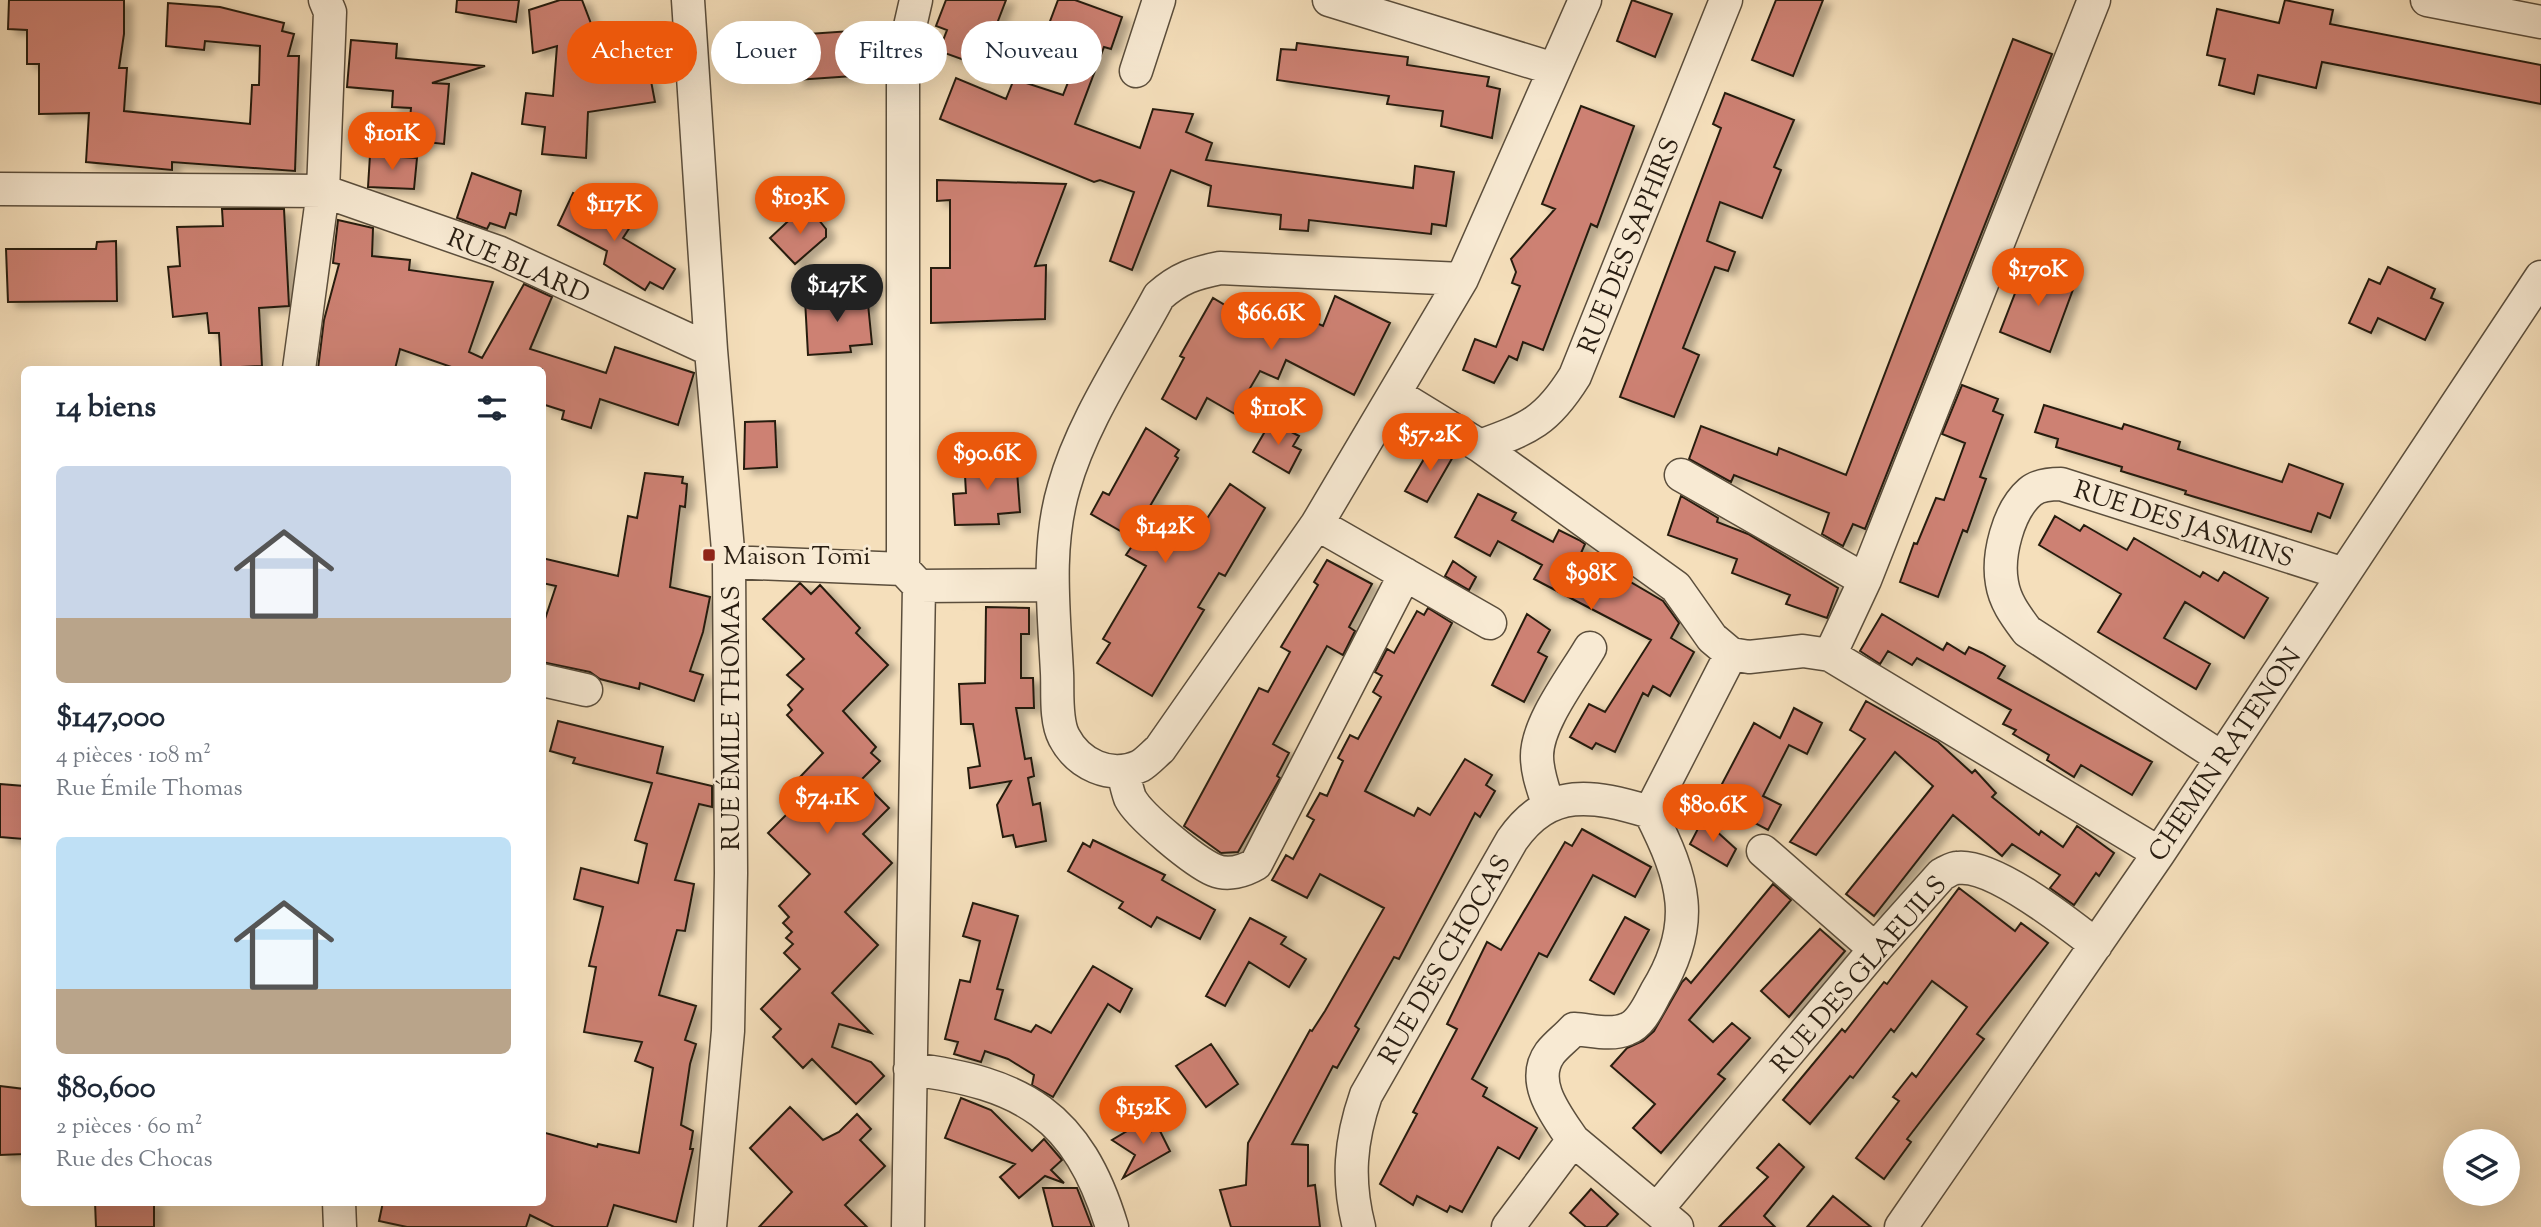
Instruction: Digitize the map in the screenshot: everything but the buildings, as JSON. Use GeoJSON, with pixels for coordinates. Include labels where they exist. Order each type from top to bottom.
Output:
{"type":"FeatureCollection","features":[{"type":"Feature","properties":{"kind":"street"},"geometry":{"type":"LineString","coordinates":[[299,366],[323,191],[330,12],[325,0]]}},
{"type":"Feature","properties":{"kind":"street","name":"RUE ÉMILE THOMAS"},"geometry":{"type":"LineString","coordinates":[[688,0],[711,350],[729,562],[731,873],[728,1031],[710,1227]]}},
{"type":"Feature","properties":{"kind":"street"},"geometry":{"type":"LineString","coordinates":[[908,1227],[911,578],[903,57],[916,0]]}},
{"type":"Feature","properties":{"kind":"street"},"geometry":{"type":"LineString","coordinates":[[1136,71],[1159,0]]}},
{"type":"Feature","properties":{"kind":"street"},"geometry":{"type":"LineString","coordinates":[[1329,0],[1554,69]]}},
{"type":"Feature","properties":{"kind":"street"},"geometry":{"type":"LineString","coordinates":[[1462,279],[1220,268],[1192,273],[1175,282],[1159,296],[1078,448],[1063,489],[1051,585],[1062,735],[1080,759],[1101,770],[1123,771],[1141,766],[1160,749],[1317,524],[1462,279],[1585,0]]}},
{"type":"Feature","properties":{"kind":"street","name":"RUE DES SAPHIRS"},"geometry":{"type":"LineString","coordinates":[[1480,446],[1537,422],[1557,405],[1575,376],[1726,0]]}},
{"type":"Feature","properties":{"kind":"street"},"geometry":{"type":"LineString","coordinates":[[1830,656],[1865,580],[2094,0]]}},
{"type":"Feature","properties":{"kind":"street"},"geometry":{"type":"LineString","coordinates":[[2427,0],[2541,22]]}},
{"type":"Feature","properties":{"kind":"street","name":"RUE BLARD"},"geometry":{"type":"LineString","coordinates":[[0,189],[323,191],[498,252],[711,350]]}},
{"type":"Feature","properties":{"kind":"street","name":"CHEMIN RATENON"},"geometry":{"type":"LineString","coordinates":[[1900,1227],[2159,853],[2541,277]]}},
{"type":"Feature","properties":{"kind":"street"},"geometry":{"type":"LineString","coordinates":[[1395,394],[1480,446],[1676,587],[1712,638],[1731,654],[1749,657],[1803,651],[1830,656],[2159,853]]}},
{"type":"Feature","properties":{"kind":"street"},"geometry":{"type":"LineString","coordinates":[[1681,475],[1865,580]]}},
{"type":"Feature","properties":{"kind":"street","name":"RUE DES JASMINS"},"geometry":{"type":"LineString","coordinates":[[2222,758],[2027,631],[2011,608],[2002,583],[2002,556],[2008,530],[2020,505],[2030,492],[2046,484],[2061,484],[2344,574]]}},
{"type":"Feature","properties":{"kind":"street"},"geometry":{"type":"LineString","coordinates":[[1317,524],[1490,622]]}},
{"type":"Feature","properties":{"kind":"street"},"geometry":{"type":"LineString","coordinates":[[729,562],[911,578],[1051,585]]}},
{"type":"Feature","properties":{"kind":"street"},"geometry":{"type":"LineString","coordinates":[[1123,771],[1131,799],[1151,824],[1214,870],[1237,872],[1256,864],[1405,574]]}},
{"type":"Feature","properties":{"kind":"street"},"geometry":{"type":"LineString","coordinates":[[1590,648],[1542,731],[1536,754],[1539,778],[1548,804],[1565,800],[1616,802],[1650,812],[1669,849],[1679,880],[1684,911],[1681,934],[1667,975],[1641,1017],[1629,1029],[1614,1032],[1574,1029],[1549,1055],[1542,1079],[1549,1104],[1573,1140],[1667,1218]]}},
{"type":"Feature","properties":{"kind":"street"},"geometry":{"type":"LineString","coordinates":[[1650,812],[1731,654]]}},
{"type":"Feature","properties":{"kind":"street"},"geometry":{"type":"LineString","coordinates":[[546,681],[586,690]]}},
{"type":"Feature","properties":{"kind":"street","name":"RUE DES CHOCAS"},"geometry":{"type":"LineString","coordinates":[[1359,1227],[1350,1165],[1354,1129],[1366,1096],[1512,840],[1526,820],[1548,804]]}},
{"type":"Feature","properties":{"kind":"street"},"geometry":{"type":"LineString","coordinates":[[1763,851],[1875,949]]}},
{"type":"Feature","properties":{"kind":"street","name":"RUE DES GLAEUILS"},"geometry":{"type":"LineString","coordinates":[[1667,1218],[1875,949],[1929,886],[1955,868],[1978,871],[2009,886],[2053,911],[2096,945]]}},
{"type":"Feature","properties":{"kind":"street"},"geometry":{"type":"LineString","coordinates":[[910,1069],[938,1072],[990,1086],[1033,1104],[1068,1134],[1099,1184],[1112,1227]]}},
{"type":"Feature","properties":{"kind":"street"},"geometry":{"type":"LineString","coordinates":[[1508,1227],[1573,1140]]}},
{"type":"Feature","properties":{"kind":"street"},"geometry":{"type":"LineString","coordinates":[[339,1206],[340,1227]]}},
{"type":"Feature","properties":{"kind":"place","name":"Maison Tomi"},"geometry":{"type":"Point","coordinates":[709,555]}}]}
